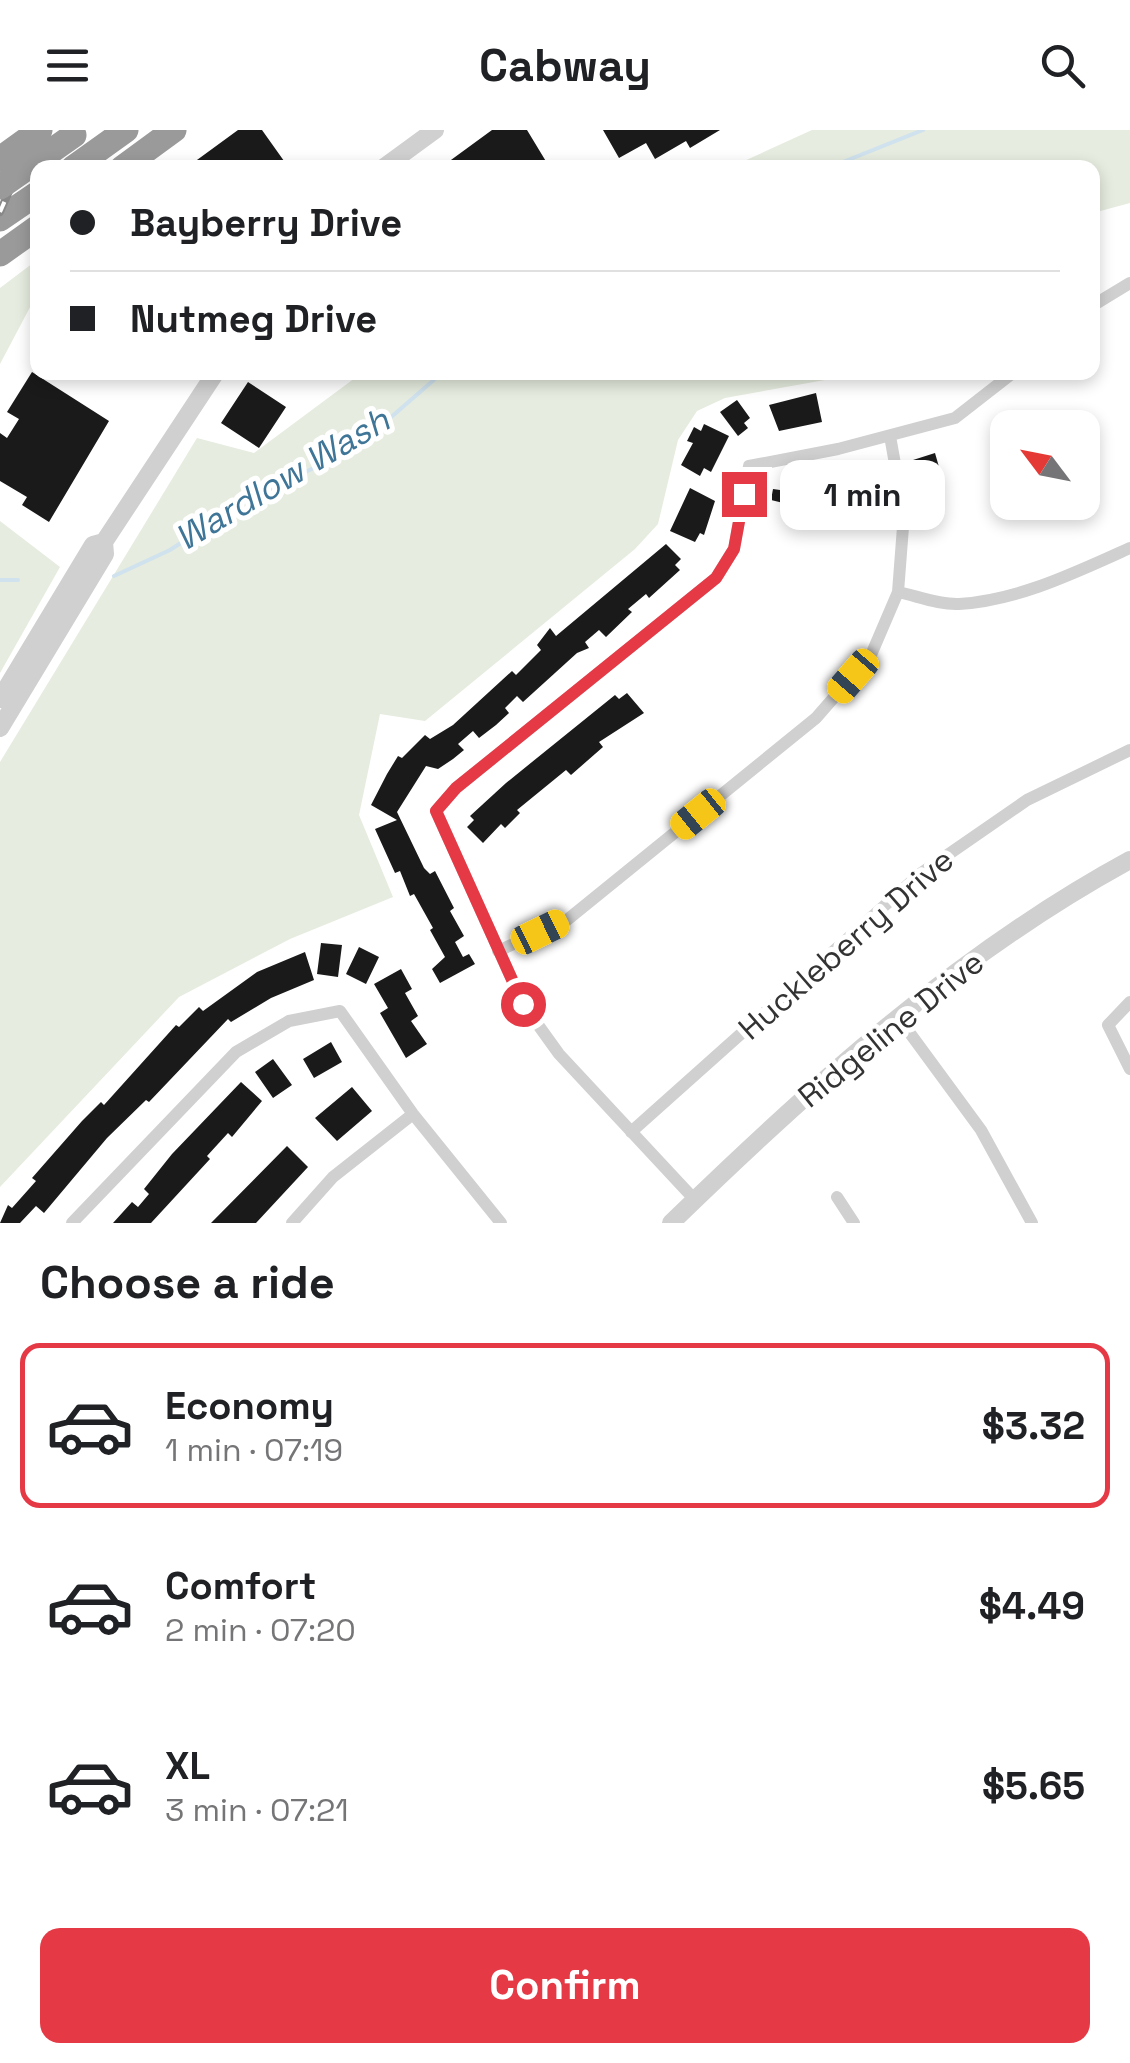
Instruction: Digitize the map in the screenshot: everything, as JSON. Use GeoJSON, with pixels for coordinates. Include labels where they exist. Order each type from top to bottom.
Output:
{"type":"FeatureCollection","features":[{"type":"Feature","properties":{"kind":"highway"},"geometry":{"type":"LineString","coordinates":[[0,158],[40,130]]}},
{"type":"Feature","properties":{"kind":"highway"},"geometry":{"type":"LineString","coordinates":[[84,160],[126,130]]}},
{"type":"Feature","properties":{"kind":"highway"},"geometry":{"type":"LineString","coordinates":[[133,160],[174,130]]}},
{"type":"Feature","properties":{"kind":"highway"},"geometry":{"type":"LineString","coordinates":[[39,160],[77,133]]}},
{"type":"Feature","properties":{"kind":"highway"},"geometry":{"type":"LineString","coordinates":[[0,188],[30,167]]}},
{"type":"Feature","properties":{"kind":"highway"},"geometry":{"type":"LineString","coordinates":[[0,219],[30,198]]}},
{"type":"Feature","properties":{"kind":"highway"},"geometry":{"type":"LineString","coordinates":[[0,254],[30,232]]}},
{"type":"Feature","properties":{"kind":"street"},"geometry":{"type":"LineString","coordinates":[[395,160],[434,130]]}},
{"type":"Feature","properties":{"kind":"street"},"geometry":{"type":"LineString","coordinates":[[1100,301],[1130,283]]}},
{"type":"Feature","properties":{"kind":"street"},"geometry":{"type":"LineString","coordinates":[[0,728],[105,554],[104,542],[211,380]]}},
{"type":"Feature","properties":{"kind":"street"},"geometry":{"type":"LineString","coordinates":[[695,1200],[558,1054],[523,1004],[436,811],[456,788],[716,578],[734,549],[749,466],[955,418],[1004,380]]}},
{"type":"Feature","properties":{"kind":"street"},"geometry":{"type":"LineString","coordinates":[[498,951],[567,920],[816,718],[872,656],[898,592],[904,514],[890,436]]}},
{"type":"Feature","properties":{"kind":"street"},"geometry":{"type":"LineString","coordinates":[[0,700],[93,545],[104,542]]}},
{"type":"Feature","properties":{"kind":"street"},"geometry":{"type":"LineString","coordinates":[[898,592],[956,604],[1002,596],[1052,583],[1130,548]]}},
{"type":"Feature","properties":{"kind":"street","name":"Huckleberry Drive"},"geometry":{"type":"LineString","coordinates":[[631,1132],[920,874],[1026,800],[1130,750]]}},
{"type":"Feature","properties":{"kind":"street","name":"Ridgeline Drive"},"geometry":{"type":"LineString","coordinates":[[671,1223],[805,1096],[898,1018],[1004,938],[1130,860]]}},
{"type":"Feature","properties":{"kind":"street"},"geometry":{"type":"LineString","coordinates":[[1130,1002],[1108,1025],[1130,1069]]}},
{"type":"Feature","properties":{"kind":"street"},"geometry":{"type":"LineString","coordinates":[[72,1223],[236,1052],[289,1021],[340,1011],[413,1114],[502,1223]]}},
{"type":"Feature","properties":{"kind":"street"},"geometry":{"type":"LineString","coordinates":[[898,1018],[981,1130],[1032,1223]]}},
{"type":"Feature","properties":{"kind":"street"},"geometry":{"type":"LineString","coordinates":[[292,1223],[333,1177],[413,1114]]}},
{"type":"Feature","properties":{"kind":"street"},"geometry":{"type":"LineString","coordinates":[[837,1197],[854,1223]]}},
{"type":"Feature","properties":{"kind":"shaded area"},"geometry":{"type":"Polygon","coordinates":[[[812,130],[1130,130],[1130,203],[1100,211],[1100,160],[746,160],[812,130]]]}},
{"type":"Feature","properties":{"kind":"shaded area"},"geometry":{"type":"Polygon","coordinates":[[[30,265],[30,307],[0,364],[0,288],[30,265]]]}},
{"type":"Feature","properties":{"kind":"shaded area"},"geometry":{"type":"Polygon","coordinates":[[[352,380],[825,380],[725,398],[697,411],[678,440],[658,524],[635,549],[425,721],[380,714],[359,815],[393,897],[290,939],[179,997],[0,1187],[0,762],[197,438],[254,453],[352,380]]]}},
{"type":"Feature","properties":{"kind":"shaded area"},"geometry":{"type":"Polygon","coordinates":[[[0,521],[60,567],[0,673],[0,521]]]}},
{"type":"Feature","properties":{"kind":"building"},"geometry":{"type":"Polygon","coordinates":[[[238,130],[262,130],[283,160],[197,160],[238,130]]]}},
{"type":"Feature","properties":{"kind":"building"},"geometry":{"type":"Polygon","coordinates":[[[492,130],[527,130],[545,160],[451,160],[492,130]]]}},
{"type":"Feature","properties":{"kind":"building"},"geometry":{"type":"Polygon","coordinates":[[[603,130],[720,130],[690,148],[686,141],[655,159],[646,143],[619,158],[603,130]]]}},
{"type":"Feature","properties":{"kind":"building"},"geometry":{"type":"Polygon","coordinates":[[[30,375],[30,380],[45,380],[109,421],[49,522],[22,505],[27,497],[0,481],[0,433],[7,438],[19,419],[7,412],[30,375]]]}},
{"type":"Feature","properties":{"kind":"building"},"geometry":{"type":"Polygon","coordinates":[[[248,382],[286,407],[259,448],[221,423],[248,382]]]}},
{"type":"Feature","properties":{"kind":"building"},"geometry":{"type":"Polygon","coordinates":[[[816,393],[822,422],[779,431],[769,405],[816,393]]]}},
{"type":"Feature","properties":{"kind":"building"},"geometry":{"type":"Polygon","coordinates":[[[737,400],[750,418],[744,423],[748,428],[738,436],[720,412],[737,400]]]}},
{"type":"Feature","properties":{"kind":"building"},"geometry":{"type":"Polygon","coordinates":[[[704,424],[729,436],[711,472],[704,468],[700,476],[681,465],[693,443],[687,441],[694,427],[701,431],[704,424]]]}},
{"type":"Feature","properties":{"kind":"building"},"geometry":{"type":"Polygon","coordinates":[[[935,453],[943,481],[920,487],[913,460],[935,453]]]}},
{"type":"Feature","properties":{"kind":"building"},"geometry":{"type":"Polygon","coordinates":[[[782,482],[803,486],[801,494],[807,495],[804,508],[771,500],[773,489],[780,490],[782,482]]]}},
{"type":"Feature","properties":{"kind":"building"},"geometry":{"type":"Polygon","coordinates":[[[690,488],[715,501],[704,535],[700,533],[695,542],[670,531],[690,488]]]}},
{"type":"Feature","properties":{"kind":"building"},"geometry":{"type":"Polygon","coordinates":[[[666,544],[681,559],[675,565],[680,570],[649,598],[646,594],[628,609],[632,612],[606,637],[599,630],[585,642],[589,648],[577,653],[523,702],[517,696],[505,708],[509,713],[496,725],[479,738],[473,731],[458,744],[464,750],[453,759],[438,769],[426,766],[397,812],[424,868],[430,874],[435,871],[454,908],[450,911],[464,936],[455,942],[463,957],[469,954],[475,964],[440,983],[432,969],[445,957],[430,930],[433,928],[414,894],[410,896],[400,871],[395,873],[375,829],[397,820],[371,805],[398,756],[402,758],[425,735],[430,739],[453,725],[541,650],[537,645],[550,628],[556,636],[666,544]]]}},
{"type":"Feature","properties":{"kind":"building"},"geometry":{"type":"Polygon","coordinates":[[[627,693],[644,713],[599,742],[603,747],[571,775],[566,770],[517,810],[520,813],[505,828],[501,824],[483,843],[467,827],[474,820],[470,816],[506,783],[615,695],[619,699],[627,693]]]}},
{"type":"Feature","properties":{"kind":"building"},"geometry":{"type":"Polygon","coordinates":[[[321,943],[342,945],[338,977],[317,974],[321,943]]]}},
{"type":"Feature","properties":{"kind":"building"},"geometry":{"type":"Polygon","coordinates":[[[359,947],[379,957],[366,984],[346,974],[359,947]]]}},
{"type":"Feature","properties":{"kind":"building"},"geometry":{"type":"Polygon","coordinates":[[[305,952],[314,980],[271,998],[231,1022],[228,1019],[149,1102],[146,1100],[107,1138],[44,1213],[36,1206],[20,1223],[0,1223],[8,1205],[12,1208],[36,1181],[32,1178],[82,1121],[101,1102],[104,1105],[176,1025],[179,1027],[199,1007],[203,1011],[257,972],[305,952]]]}},
{"type":"Feature","properties":{"kind":"building"},"geometry":{"type":"Polygon","coordinates":[[[401,969],[412,989],[405,993],[418,1016],[411,1021],[427,1044],[406,1058],[380,1013],[388,1008],[374,984],[401,969]]]}},
{"type":"Feature","properties":{"kind":"building"},"geometry":{"type":"Polygon","coordinates":[[[331,1042],[342,1062],[314,1078],[303,1059],[331,1042]]]}},
{"type":"Feature","properties":{"kind":"building"},"geometry":{"type":"Polygon","coordinates":[[[273,1059],[292,1085],[273,1098],[255,1072],[273,1059]]]}},
{"type":"Feature","properties":{"kind":"building"},"geometry":{"type":"Polygon","coordinates":[[[241,1082],[262,1101],[232,1137],[228,1133],[207,1156],[210,1159],[151,1223],[113,1223],[132,1202],[138,1207],[149,1194],[144,1189],[172,1154],[241,1082]]]}},
{"type":"Feature","properties":{"kind":"building"},"geometry":{"type":"Polygon","coordinates":[[[352,1087],[372,1111],[337,1141],[315,1118],[352,1087]]]}},
{"type":"Feature","properties":{"kind":"building"},"geometry":{"type":"Polygon","coordinates":[[[287,1146],[308,1167],[256,1223],[211,1223],[287,1146]]]}},
{"type":"Feature","properties":{"kind":"waterway","name":"Wardlow Wash"},"geometry":{"type":"LineString","coordinates":[[848,160],[923,130]]}},
{"type":"Feature","properties":{"kind":"waterway","name":"Wardlow Wash"},"geometry":{"type":"LineString","coordinates":[[114,576],[170,550],[245,501],[324,463],[382,425],[434,380]]}},
{"type":"Feature","properties":{"kind":"waterway","name":"Wardlow Wash"},"geometry":{"type":"LineString","coordinates":[[0,580],[18,580]]}},
{"type":"Feature","properties":{"kind":"railway"},"geometry":{"type":"LineString","coordinates":[[0,212],[36,130]]}},
{"type":"Feature","properties":{"kind":"route"},"geometry":{"type":"LineString","coordinates":[[523,1004],[436,811],[456,788],[716,578],[734,549],[744,494]]}}]}
